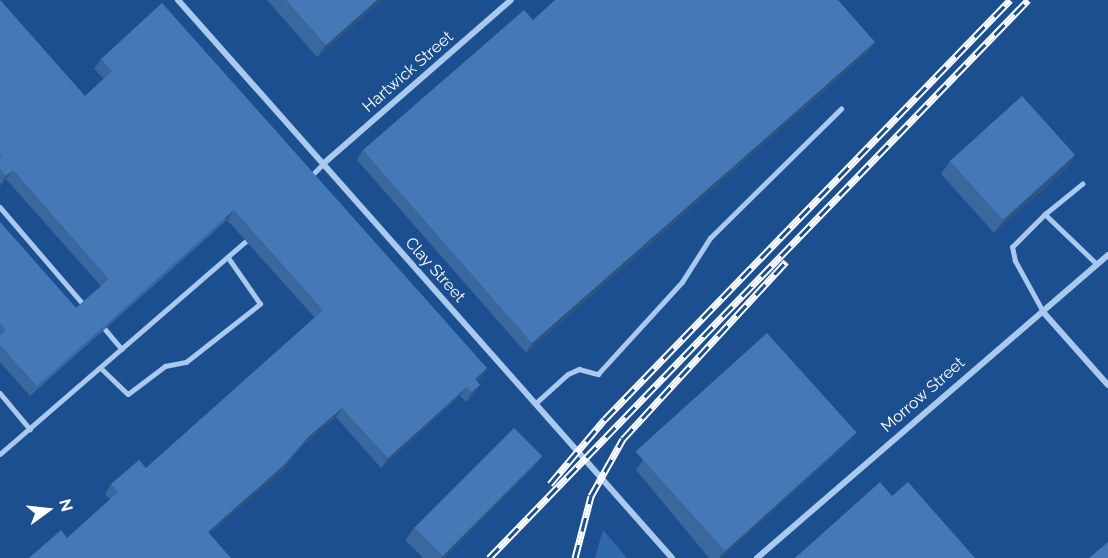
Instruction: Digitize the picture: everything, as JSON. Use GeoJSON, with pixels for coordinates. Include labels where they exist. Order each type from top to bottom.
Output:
{"type":"FeatureCollection","features":[{"type":"Feature","properties":{"kind":"street","name":"Clay Street"},"geometry":{"type":"LineString","coordinates":[[178,0],[672,558]]}},
{"type":"Feature","properties":{"kind":"street","name":"Hartwick Street"},"geometry":{"type":"LineString","coordinates":[[323,164],[511,0]]}},
{"type":"Feature","properties":{"kind":"street","name":"Morrow Street"},"geometry":{"type":"LineString","coordinates":[[757,558],[1025,324],[1044,313],[1108,255]]}},
{"type":"Feature","properties":{"kind":"street"},"geometry":{"type":"LineString","coordinates":[[1044,313],[1108,385]]}},
{"type":"Feature","properties":{"kind":"lane"},"geometry":{"type":"LineString","coordinates":[[536,403],[568,374],[579,369],[598,374],[682,282],[710,238],[840,109]]}},
{"type":"Feature","properties":{"kind":"lane"},"geometry":{"type":"LineString","coordinates":[[307,180],[323,164]]}},
{"type":"Feature","properties":{"kind":"lane"},"geometry":{"type":"LineString","coordinates":[[1044,313],[1015,261],[1012,248],[1045,214],[1082,184]]}},
{"type":"Feature","properties":{"kind":"lane"},"geometry":{"type":"LineString","coordinates":[[0,207],[84,305]]}},
{"type":"Feature","properties":{"kind":"lane"},"geometry":{"type":"LineString","coordinates":[[1045,214],[1097,264]]}},
{"type":"Feature","properties":{"kind":"lane"},"geometry":{"type":"LineString","coordinates":[[0,454],[252,235]]}},
{"type":"Feature","properties":{"kind":"lane"},"geometry":{"type":"LineString","coordinates":[[101,368],[128,394],[165,366],[186,362],[260,304],[228,258]]}},
{"type":"Feature","properties":{"kind":"lane"},"geometry":{"type":"LineString","coordinates":[[105,329],[122,349]]}},
{"type":"Feature","properties":{"kind":"lane"},"geometry":{"type":"LineString","coordinates":[[0,393],[30,429]]}},
{"type":"Feature","properties":{"kind":"shaded area"},"geometry":{"type":"Polygon","coordinates":[[[603,530],[627,558],[595,558],[603,530]]]}},
{"type":"Feature","properties":{"kind":"building"},"geometry":{"type":"Polygon","coordinates":[[[0,0],[85,96],[112,71],[101,59],[162,3],[487,368],[475,379],[480,385],[472,392],[467,387],[388,458],[342,408],[308,437],[285,464],[208,532],[231,558],[29,558],[61,530],[67,538],[118,492],[111,484],[139,460],[146,468],[323,310],[234,210],[37,386],[0,345],[0,336],[6,330],[0,323],[0,222],[76,308],[109,279],[13,170],[6,176],[0,169],[0,158],[2,157],[0,155],[0,0]]]}},
{"type":"Feature","properties":{"kind":"building"},"geometry":{"type":"Polygon","coordinates":[[[286,0],[377,0],[326,45],[286,0]]]}},
{"type":"Feature","properties":{"kind":"building"},"geometry":{"type":"Polygon","coordinates":[[[555,0],[838,0],[875,42],[532,343],[363,150],[524,10],[533,20],[555,0]]]}},
{"type":"Feature","properties":{"kind":"building"},"geometry":{"type":"Polygon","coordinates":[[[1022,96],[1075,155],[1003,220],[950,161],[1022,96]]]}},
{"type":"Feature","properties":{"kind":"building"},"geometry":{"type":"Polygon","coordinates":[[[767,333],[857,433],[725,551],[635,451],[767,333]]]}},
{"type":"Feature","properties":{"kind":"building"},"geometry":{"type":"Polygon","coordinates":[[[514,428],[542,456],[443,556],[414,528],[514,428]]]}},
{"type":"Feature","properties":{"kind":"building"},"geometry":{"type":"Polygon","coordinates":[[[880,482],[892,496],[908,482],[975,558],[795,558],[880,482]]]}},
{"type":"Feature","properties":{"kind":"building"},"geometry":{"type":"Polygon","coordinates":[[[1108,542],[1108,558],[1089,558],[1108,542]]]}},
{"type":"Feature","properties":{"kind":"railway"},"geometry":{"type":"LineString","coordinates":[[550,484],[605,419],[1010,0]]}},
{"type":"Feature","properties":{"kind":"railway"},"geometry":{"type":"LineString","coordinates":[[489,558],[1028,0]]}},
{"type":"Feature","properties":{"kind":"railway"},"geometry":{"type":"LineString","coordinates":[[575,558],[591,496],[623,439],[786,262]]}}]}
